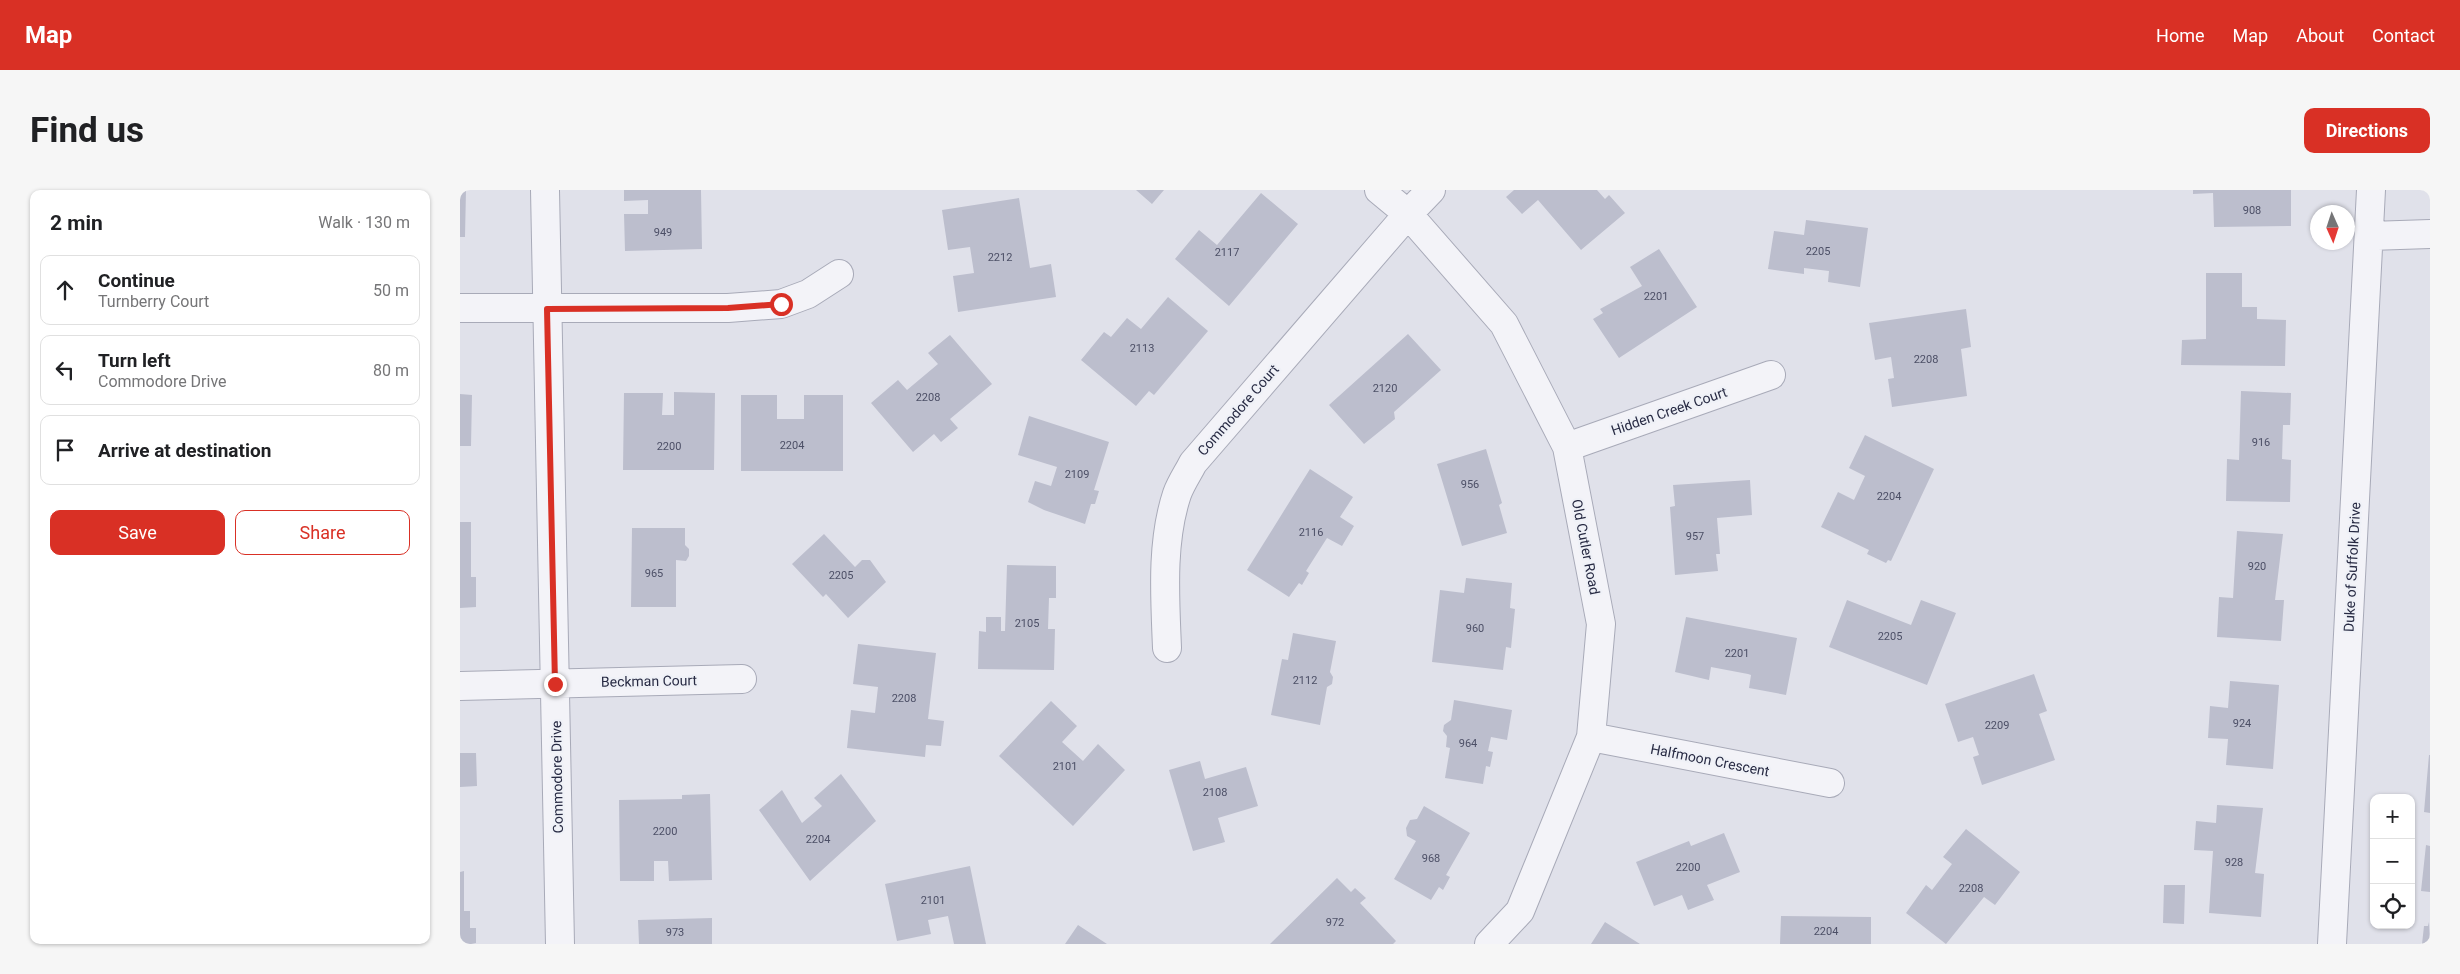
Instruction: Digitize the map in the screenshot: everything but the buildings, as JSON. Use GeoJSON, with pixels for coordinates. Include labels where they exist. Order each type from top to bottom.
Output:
{"type":"FeatureCollection","features":[{"type":"Feature","properties":{"kind":"street","name":"Commodore Drive"},"geometry":{"type":"LineString","coordinates":[[545,190],[560,944]]}},
{"type":"Feature","properties":{"kind":"street","name":"Old Cutler Road"},"geometry":{"type":"LineString","coordinates":[[1379,190],[1408,214],[1504,324],[1567,447],[1601,624],[1591,737],[1520,911],[1489,944]]}},
{"type":"Feature","properties":{"kind":"street"},"geometry":{"type":"LineString","coordinates":[[1408,214],[1431,190]]}},
{"type":"Feature","properties":{"kind":"street","name":"Duke of Suffolk Drive"},"geometry":{"type":"LineString","coordinates":[[2332,944],[2371,190]]}},
{"type":"Feature","properties":{"kind":"street","name":"Commodore Court"},"geometry":{"type":"LineString","coordinates":[[1167,648],[1165,582],[1170,517],[1178,491],[1193,463],[1408,214]]}},
{"type":"Feature","properties":{"kind":"street"},"geometry":{"type":"LineString","coordinates":[[2370,236],[2430,234]]}},
{"type":"Feature","properties":{"kind":"street"},"geometry":{"type":"LineString","coordinates":[[460,308],[728,308],[781,304],[808,294],[839,274]]}},
{"type":"Feature","properties":{"kind":"street","name":"Hidden Creek Court"},"geometry":{"type":"LineString","coordinates":[[1567,447],[1771,375]]}},
{"type":"Feature","properties":{"kind":"street","name":"Beckman Court"},"geometry":{"type":"LineString","coordinates":[[460,686],[742,679]]}},
{"type":"Feature","properties":{"kind":"street","name":"Halfmoon Crescent"},"geometry":{"type":"LineString","coordinates":[[1591,737],[1830,783]]}},
{"type":"Feature","properties":{"kind":"route"},"geometry":{"type":"LineString","coordinates":[[555,684],[547,309],[728,308],[781,304]]}}]}
